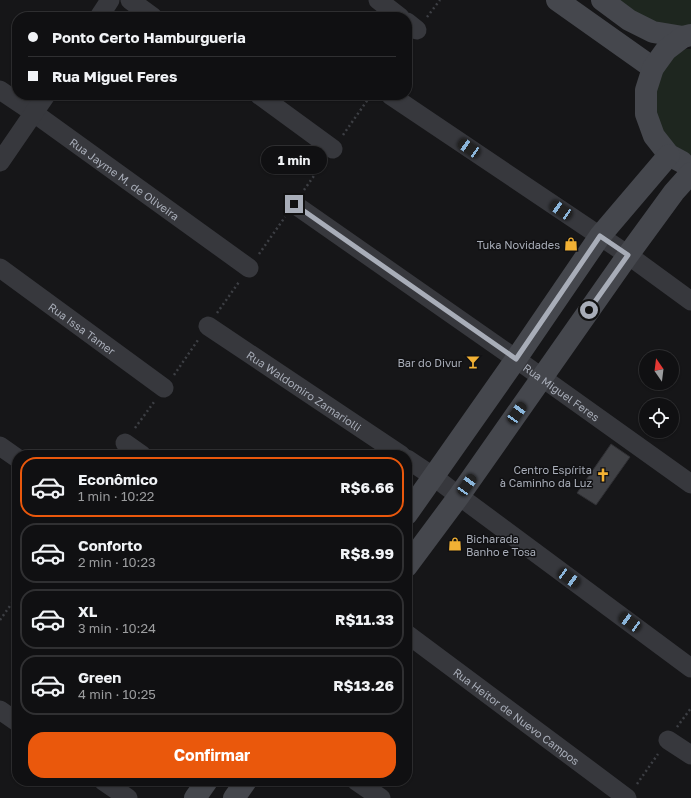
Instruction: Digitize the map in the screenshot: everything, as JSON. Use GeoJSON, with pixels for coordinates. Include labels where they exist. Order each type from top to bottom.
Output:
{"type":"FeatureCollection","features":[{"type":"Feature","properties":{"kind":"street"},"geometry":{"type":"LineString","coordinates":[[102,12],[110,0]]}},
{"type":"Feature","properties":{"kind":"street"},"geometry":{"type":"LineString","coordinates":[[130,0],[146,12]]}},
{"type":"Feature","properties":{"kind":"street"},"geometry":{"type":"LineString","coordinates":[[378,0],[394,12]]}},
{"type":"Feature","properties":{"kind":"street"},"geometry":{"type":"LineString","coordinates":[[556,0],[653,68]]}},
{"type":"Feature","properties":{"kind":"street"},"geometry":{"type":"LineString","coordinates":[[602,0],[629,20],[653,32],[687,36]]}},
{"type":"Feature","properties":{"kind":"street"},"geometry":{"type":"LineString","coordinates":[[687,36],[666,50],[653,68],[646,90],[646,114],[654,136],[669,154],[691,167]]}},
{"type":"Feature","properties":{"kind":"street","name":"Rua Jayme M. de Oliveira"},"geometry":{"type":"LineString","coordinates":[[0,90],[12,98]]}},
{"type":"Feature","properties":{"kind":"street","name":"Rua Jayme M. de Oliveira"},"geometry":{"type":"LineString","coordinates":[[15,100],[249,268]]}},
{"type":"Feature","properties":{"kind":"street"},"geometry":{"type":"LineString","coordinates":[[0,162],[43,100]]}},
{"type":"Feature","properties":{"kind":"street"},"geometry":{"type":"LineString","coordinates":[[266,100],[333,150]]}},
{"type":"Feature","properties":{"kind":"street"},"geometry":{"type":"LineString","coordinates":[[397,100],[628,255],[691,301]]}},
{"type":"Feature","properties":{"kind":"street"},"geometry":{"type":"LineString","coordinates":[[412,507],[600,236],[669,154]]}},
{"type":"Feature","properties":{"kind":"street"},"geometry":{"type":"LineString","coordinates":[[412,559],[459,496],[628,255],[674,192],[691,173]]}},
{"type":"Feature","properties":{"kind":"street","name":"Rua Miguel Feres"},"geometry":{"type":"LineString","coordinates":[[294,204],[516,359],[691,484]]}},
{"type":"Feature","properties":{"kind":"street","name":"Rua Issa Tamer"},"geometry":{"type":"LineString","coordinates":[[0,268],[164,388]]}},
{"type":"Feature","properties":{"kind":"street","name":"Rua Waldomiro Zamariolli"},"geometry":{"type":"LineString","coordinates":[[208,326],[394,450]]}},
{"type":"Feature","properties":{"kind":"street"},"geometry":{"type":"LineString","coordinates":[[125,443],[135,450]]}},
{"type":"Feature","properties":{"kind":"street"},"geometry":{"type":"LineString","coordinates":[[0,446],[12,454]]}},
{"type":"Feature","properties":{"kind":"street"},"geometry":{"type":"LineString","coordinates":[[412,462],[434,477],[691,668]]}},
{"type":"Feature","properties":{"kind":"street","name":"Rua Heitor de Nuevo Campos"},"geometry":{"type":"LineString","coordinates":[[412,638],[627,798]]}},
{"type":"Feature","properties":{"kind":"street"},"geometry":{"type":"LineString","coordinates":[[0,710],[12,718]]}},
{"type":"Feature","properties":{"kind":"street"},"geometry":{"type":"LineString","coordinates":[[668,740],[691,755]]}},
{"type":"Feature","properties":{"kind":"street"},"geometry":{"type":"LineString","coordinates":[[110,786],[128,798]]}},
{"type":"Feature","properties":{"kind":"street"},"geometry":{"type":"LineString","coordinates":[[195,798],[203,786]]}},
{"type":"Feature","properties":{"kind":"street"},"geometry":{"type":"LineString","coordinates":[[234,798],[242,786]]}},
{"type":"Feature","properties":{"kind":"street"},"geometry":{"type":"LineString","coordinates":[[363,786],[381,798]]}},
{"type":"Feature","properties":{"kind":"path"},"geometry":{"type":"LineString","coordinates":[[0,620],[12,603]]}},
{"type":"Feature","properties":{"kind":"shaded area"},"geometry":{"type":"Polygon","coordinates":[[[612,0],[691,0],[691,26],[651,28],[612,0]]]}},
{"type":"Feature","properties":{"kind":"shaded area"},"geometry":{"type":"Polygon","coordinates":[[[686,49],[691,49],[691,155],[679,152],[651,120],[654,78],[667,60],[686,49]]]}},
{"type":"Feature","properties":{"kind":"building","name":"Centro Espírita à Caminho da Luz"},"geometry":{"type":"Polygon","coordinates":[[[611,444],[630,457],[596,505],[577,493],[611,444]]]}},
{"type":"Feature","properties":{"kind":"place","name":"Tuka Novidades"},"geometry":{"type":"Point","coordinates":[571,244]}},
{"type":"Feature","properties":{"kind":"place","name":"Bar do Divur"},"geometry":{"type":"Point","coordinates":[473,362]}},
{"type":"Feature","properties":{"kind":"place","name":"Centro Espírita à Caminho da Luz"},"geometry":{"type":"Point","coordinates":[603,475]}},
{"type":"Feature","properties":{"kind":"place","name":"Bicharada Banho e Tosa"},"geometry":{"type":"Point","coordinates":[455,544]}},
{"type":"Feature","properties":{"kind":"route"},"geometry":{"type":"LineString","coordinates":[[294,204],[516,359],[600,236],[628,255],[589,310]]}}]}
